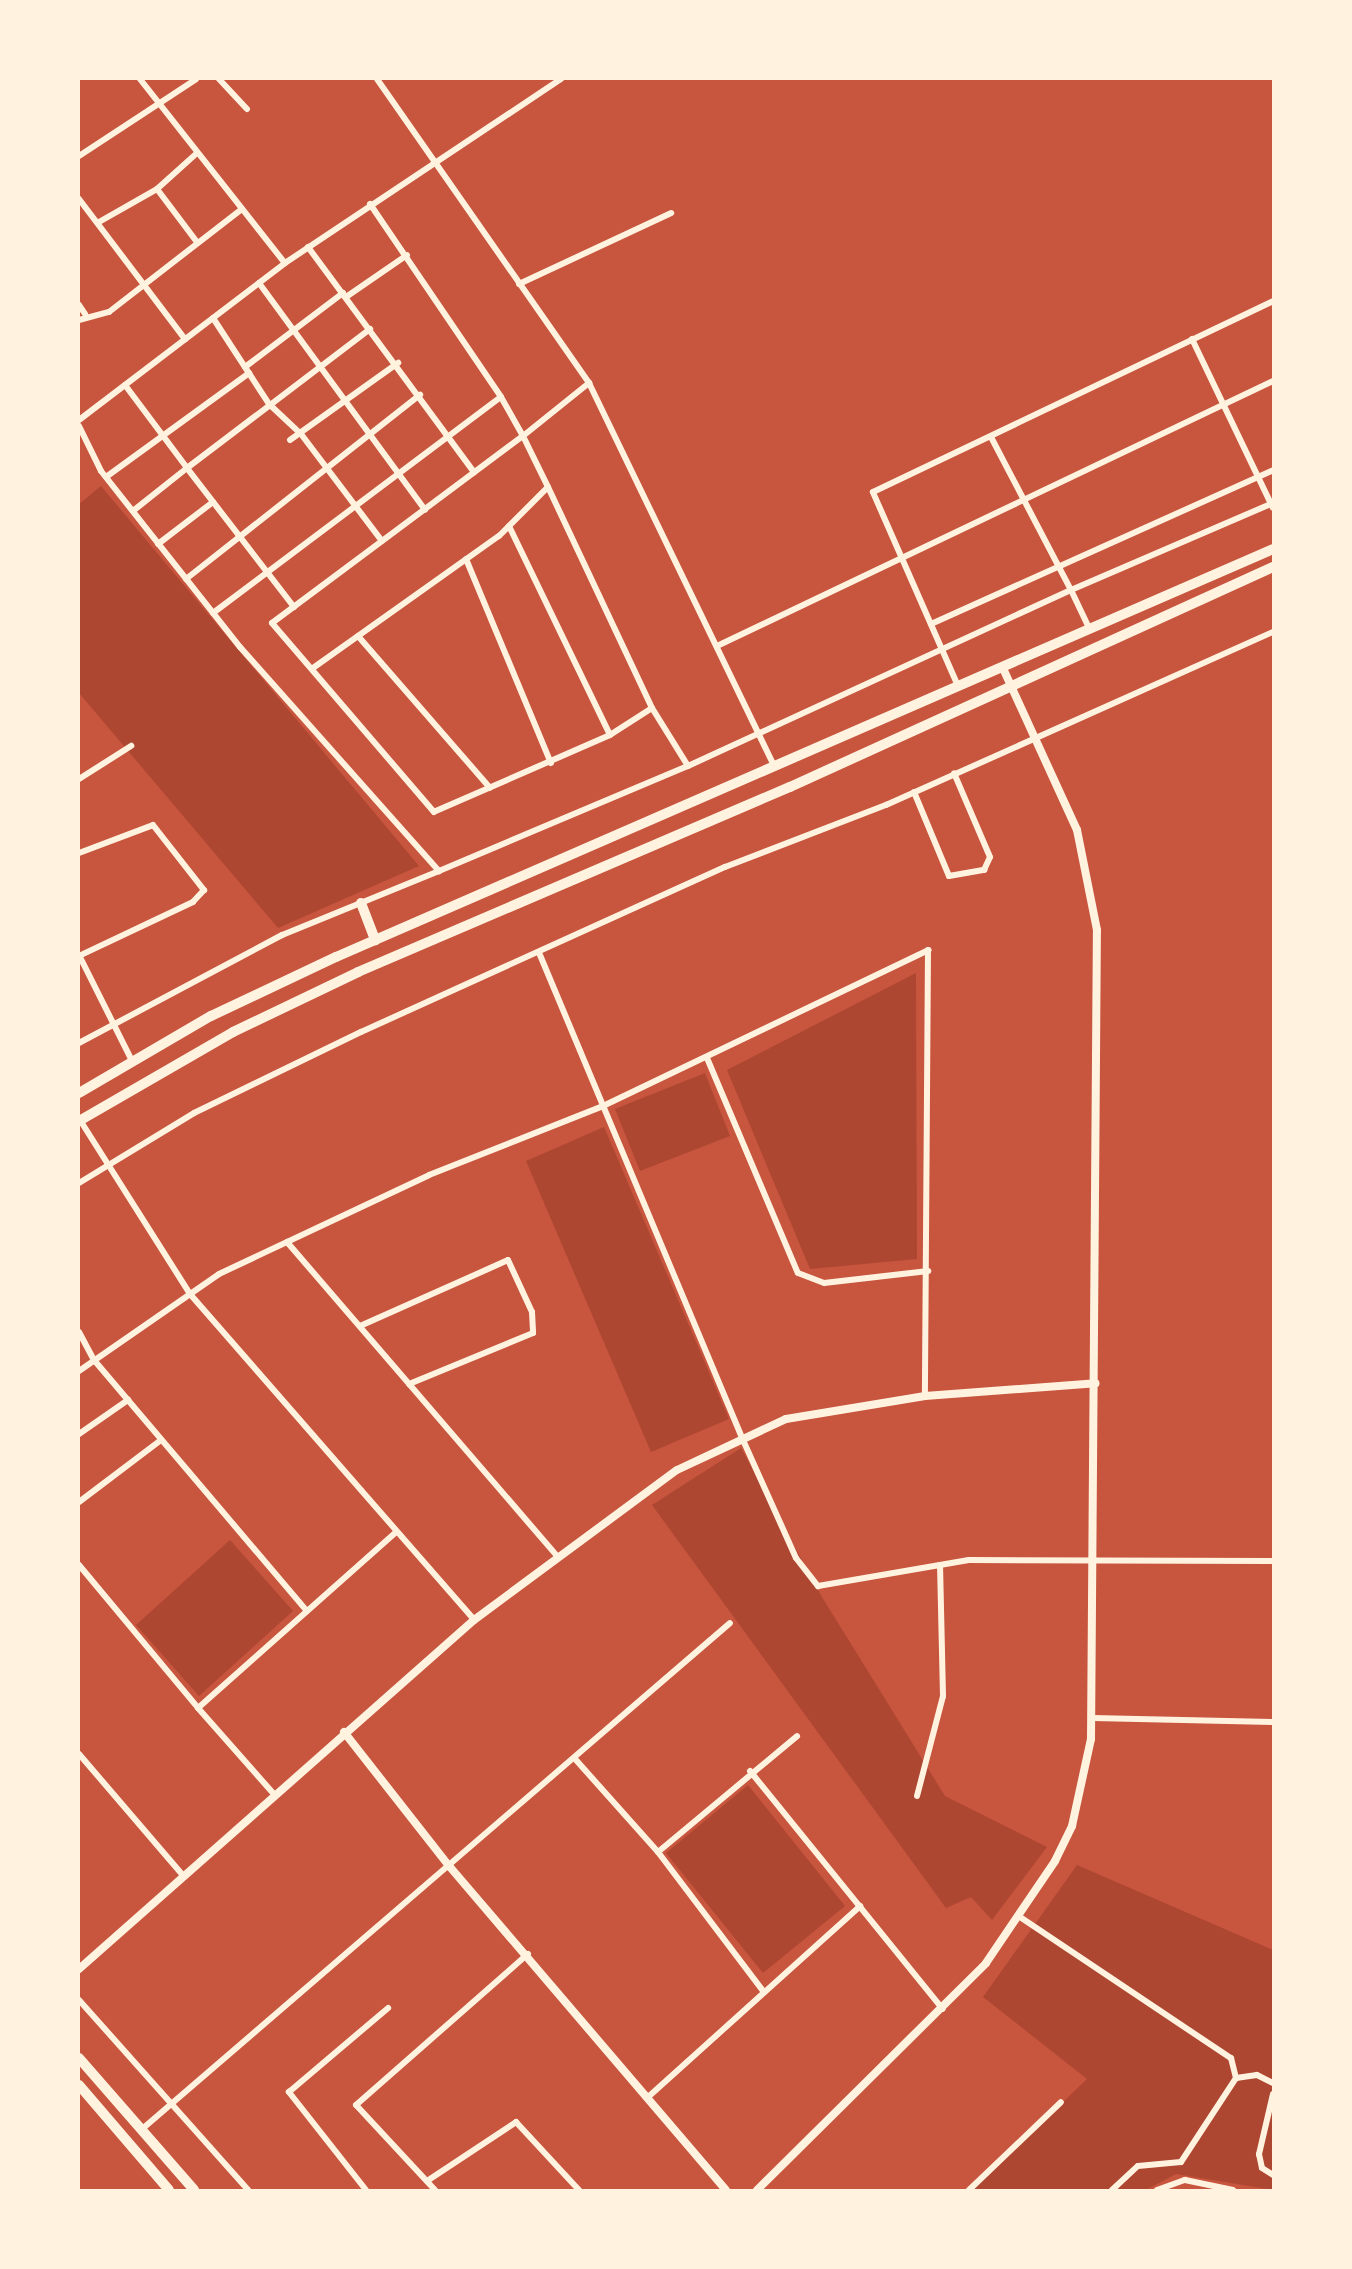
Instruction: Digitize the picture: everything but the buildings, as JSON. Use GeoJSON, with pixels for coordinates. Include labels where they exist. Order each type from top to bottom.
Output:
{"type":"FeatureCollection","features":[{"type":"Feature","properties":{"kind":"highway"},"geometry":{"type":"LineString","coordinates":[[79,1093],[211,1016],[375,940],[1273,549]]}},
{"type":"Feature","properties":{"kind":"highway"},"geometry":{"type":"LineString","coordinates":[[79,1121],[233,1032],[1273,567]]}},
{"type":"Feature","properties":{"kind":"highway"},"geometry":{"type":"LineString","coordinates":[[511,882],[521,903]]}},
{"type":"Feature","properties":{"kind":"highway"},"geometry":{"type":"LineString","coordinates":[[467,901],[474,922]]}},
{"type":"Feature","properties":{"kind":"highway"},"geometry":{"type":"LineString","coordinates":[[361,903],[375,940]]}},
{"type":"Feature","properties":{"kind":"main road"},"geometry":{"type":"LineString","coordinates":[[79,2058],[194,2190]]}},
{"type":"Feature","properties":{"kind":"main road"},"geometry":{"type":"LineString","coordinates":[[79,2085],[169,2190]]}},
{"type":"Feature","properties":{"kind":"street"},"geometry":{"type":"LineString","coordinates":[[140,79],[285,263]]}},
{"type":"Feature","properties":{"kind":"street"},"geometry":{"type":"LineString","coordinates":[[79,156],[160,106],[196,79]]}},
{"type":"Feature","properties":{"kind":"street"},"geometry":{"type":"LineString","coordinates":[[219,79],[247,109]]}},
{"type":"Feature","properties":{"kind":"street"},"geometry":{"type":"LineString","coordinates":[[377,79],[589,383],[775,767]]}},
{"type":"Feature","properties":{"kind":"street"},"geometry":{"type":"LineString","coordinates":[[79,420],[285,263],[433,161],[562,79]]}},
{"type":"Feature","properties":{"kind":"street"},"geometry":{"type":"LineString","coordinates":[[99,222],[157,189],[197,153]]}},
{"type":"Feature","properties":{"kind":"street"},"geometry":{"type":"LineString","coordinates":[[157,189],[197,242]]}},
{"type":"Feature","properties":{"kind":"street"},"geometry":{"type":"LineString","coordinates":[[79,199],[185,339]]}},
{"type":"Feature","properties":{"kind":"street"},"geometry":{"type":"LineString","coordinates":[[370,204],[501,397],[548,487],[652,708],[688,766]]}},
{"type":"Feature","properties":{"kind":"street"},"geometry":{"type":"LineString","coordinates":[[79,320],[85,314],[109,312],[242,209]]}},
{"type":"Feature","properties":{"kind":"street"},"geometry":{"type":"LineString","coordinates":[[519,284],[671,213]]}},
{"type":"Feature","properties":{"kind":"street"},"geometry":{"type":"LineString","coordinates":[[308,247],[398,362],[474,472]]}},
{"type":"Feature","properties":{"kind":"street"},"geometry":{"type":"LineString","coordinates":[[106,477],[160,433],[345,295],[407,256]]}},
{"type":"Feature","properties":{"kind":"street"},"geometry":{"type":"LineString","coordinates":[[259,283],[425,510]]}},
{"type":"Feature","properties":{"kind":"street"},"geometry":{"type":"LineString","coordinates":[[959,688],[873,492],[1273,300]]}},
{"type":"Feature","properties":{"kind":"street"},"geometry":{"type":"LineString","coordinates":[[79,305],[85,314]]}},
{"type":"Feature","properties":{"kind":"street"},"geometry":{"type":"LineString","coordinates":[[213,318],[269,404],[301,434],[351,508],[383,541]]}},
{"type":"Feature","properties":{"kind":"street"},"geometry":{"type":"LineString","coordinates":[[133,512],[269,404],[370,329]]}},
{"type":"Feature","properties":{"kind":"street"},"geometry":{"type":"LineString","coordinates":[[79,1043],[113,1022],[282,935],[688,766],[757,732],[1072,590],[1273,505],[1228,405],[1192,339]]}},
{"type":"Feature","properties":{"kind":"street"},"geometry":{"type":"LineString","coordinates":[[290,440],[398,362]]}},
{"type":"Feature","properties":{"kind":"street"},"geometry":{"type":"LineString","coordinates":[[716,646],[903,562],[1273,381]]}},
{"type":"Feature","properties":{"kind":"street"},"geometry":{"type":"LineString","coordinates":[[589,383],[523,436],[272,623],[434,811],[551,763],[610,735],[652,708]]}},
{"type":"Feature","properties":{"kind":"street"},"geometry":{"type":"LineString","coordinates":[[125,385],[294,607]]}},
{"type":"Feature","properties":{"kind":"street"},"geometry":{"type":"LineString","coordinates":[[186,579],[420,395]]}},
{"type":"Feature","properties":{"kind":"street"},"geometry":{"type":"LineString","coordinates":[[213,613],[351,508],[395,471],[501,397]]}},
{"type":"Feature","properties":{"kind":"street"},"geometry":{"type":"LineString","coordinates":[[79,425],[106,477],[213,613],[439,871]]}},
{"type":"Feature","properties":{"kind":"street"},"geometry":{"type":"LineString","coordinates":[[991,437],[1023,503],[1072,590],[1090,630]]}},
{"type":"Feature","properties":{"kind":"street"},"geometry":{"type":"LineString","coordinates":[[931,624],[1273,470]]}},
{"type":"Feature","properties":{"kind":"street"},"geometry":{"type":"LineString","coordinates":[[313,668],[509,526],[548,487]]}},
{"type":"Feature","properties":{"kind":"street"},"geometry":{"type":"LineString","coordinates":[[158,544],[213,502]]}},
{"type":"Feature","properties":{"kind":"street"},"geometry":{"type":"LineString","coordinates":[[509,526],[610,735]]}},
{"type":"Feature","properties":{"kind":"street"},"geometry":{"type":"LineString","coordinates":[[466,559],[551,763]]}},
{"type":"Feature","properties":{"kind":"street"},"geometry":{"type":"LineString","coordinates":[[79,1183],[218,1101],[540,955],[724,867],[914,792],[1035,735],[1273,632]]}},
{"type":"Feature","properties":{"kind":"street"},"geometry":{"type":"LineString","coordinates":[[358,636],[490,788]]}},
{"type":"Feature","properties":{"kind":"street"},"geometry":{"type":"LineString","coordinates":[[757,2190],[943,2009],[1020,1917],[1072,1826],[1093,1718],[1091,1559],[1096,1383],[1097,930],[1077,830],[1003,668]]}},
{"type":"Feature","properties":{"kind":"street"},"geometry":{"type":"LineString","coordinates":[[79,779],[131,746]]}},
{"type":"Feature","properties":{"kind":"street"},"geometry":{"type":"LineString","coordinates":[[914,792],[949,876],[984,870],[990,857],[954,773]]}},
{"type":"Feature","properties":{"kind":"street"},"geometry":{"type":"LineString","coordinates":[[79,853],[153,825],[204,890],[193,902],[79,955],[132,1061]]}},
{"type":"Feature","properties":{"kind":"street"},"geometry":{"type":"LineString","coordinates":[[79,1371],[190,1294],[288,1242],[429,1175],[603,1106],[928,950],[928,1271],[925,1396]]}},
{"type":"Feature","properties":{"kind":"street"},"geometry":{"type":"LineString","coordinates":[[540,955],[743,1440],[796,1558],[818,1586],[940,1565],[1091,1559],[1273,1561]]}},
{"type":"Feature","properties":{"kind":"street"},"geometry":{"type":"LineString","coordinates":[[707,1058],[798,1273],[824,1283],[928,1271]]}},
{"type":"Feature","properties":{"kind":"street"},"geometry":{"type":"LineString","coordinates":[[79,1121],[190,1294],[474,1620]]}},
{"type":"Feature","properties":{"kind":"street"},"geometry":{"type":"LineString","coordinates":[[288,1242],[558,1557]]}},
{"type":"Feature","properties":{"kind":"street"},"geometry":{"type":"LineString","coordinates":[[359,1326],[508,1260],[532,1312],[533,1334],[409,1384]]}},
{"type":"Feature","properties":{"kind":"street"},"geometry":{"type":"LineString","coordinates":[[79,1332],[94,1360],[307,1611]]}},
{"type":"Feature","properties":{"kind":"street"},"geometry":{"type":"LineString","coordinates":[[79,1969],[181,1873],[474,1620],[677,1470],[786,1419],[925,1396],[1096,1383]]}},
{"type":"Feature","properties":{"kind":"street"},"geometry":{"type":"LineString","coordinates":[[79,1434],[128,1400]]}},
{"type":"Feature","properties":{"kind":"street"},"geometry":{"type":"LineString","coordinates":[[79,1502],[161,1440]]}},
{"type":"Feature","properties":{"kind":"street"},"geometry":{"type":"LineString","coordinates":[[198,1708],[396,1532]]}},
{"type":"Feature","properties":{"kind":"street"},"geometry":{"type":"LineString","coordinates":[[79,1565],[273,1794]]}},
{"type":"Feature","properties":{"kind":"street"},"geometry":{"type":"LineString","coordinates":[[917,1796],[943,1696],[940,1565]]}},
{"type":"Feature","properties":{"kind":"street"},"geometry":{"type":"LineString","coordinates":[[141,2130],[576,1760],[730,1623]]}},
{"type":"Feature","properties":{"kind":"street"},"geometry":{"type":"LineString","coordinates":[[1093,1718],[1273,1722]]}},
{"type":"Feature","properties":{"kind":"street"},"geometry":{"type":"LineString","coordinates":[[345,1732],[450,1867],[528,1954],[726,2190]]}},
{"type":"Feature","properties":{"kind":"street"},"geometry":{"type":"LineString","coordinates":[[658,1852],[751,1771],[797,1736]]}},
{"type":"Feature","properties":{"kind":"street"},"geometry":{"type":"LineString","coordinates":[[79,1754],[181,1873]]}},
{"type":"Feature","properties":{"kind":"street"},"geometry":{"type":"LineString","coordinates":[[576,1760],[658,1852],[764,1992]]}},
{"type":"Feature","properties":{"kind":"street"},"geometry":{"type":"LineString","coordinates":[[751,1771],[943,2009]]}},
{"type":"Feature","properties":{"kind":"street"},"geometry":{"type":"LineString","coordinates":[[647,2098],[860,1906]]}},
{"type":"Feature","properties":{"kind":"street"},"geometry":{"type":"LineString","coordinates":[[1020,1917],[1231,2058],[1236,2078],[1181,2162],[1138,2166],[1112,2190]]}},
{"type":"Feature","properties":{"kind":"street"},"geometry":{"type":"LineString","coordinates":[[435,2190],[356,2105],[528,1954]]}},
{"type":"Feature","properties":{"kind":"street"},"geometry":{"type":"LineString","coordinates":[[79,2000],[174,2102],[248,2190]]}},
{"type":"Feature","properties":{"kind":"street"},"geometry":{"type":"LineString","coordinates":[[366,2190],[289,2092],[388,2008]]}},
{"type":"Feature","properties":{"kind":"street"},"geometry":{"type":"LineString","coordinates":[[1236,2078],[1257,2075],[1273,2083]]}},
{"type":"Feature","properties":{"kind":"street"},"geometry":{"type":"LineString","coordinates":[[1273,2094],[1259,2154],[1262,2168],[1273,2175]]}},
{"type":"Feature","properties":{"kind":"street"},"geometry":{"type":"LineString","coordinates":[[969,2190],[1061,2102]]}},
{"type":"Feature","properties":{"kind":"street"},"geometry":{"type":"LineString","coordinates":[[427,2182],[516,2122],[579,2190]]}},
{"type":"Feature","properties":{"kind":"street"},"geometry":{"type":"LineString","coordinates":[[1157,2190],[1185,2180],[1233,2190]]}},
{"type":"Feature","properties":{"kind":"shaded area"},"geometry":{"type":"Polygon","coordinates":[[[101,486],[419,866],[278,928],[79,693],[79,504],[101,486]]]}},
{"type":"Feature","properties":{"kind":"shaded area"},"geometry":{"type":"Polygon","coordinates":[[[916,973],[917,1259],[810,1269],[727,1070],[916,973]]]}},
{"type":"Feature","properties":{"kind":"shaded area"},"geometry":{"type":"Polygon","coordinates":[[[705,1073],[730,1136],[640,1171],[615,1109],[705,1073]]]}},
{"type":"Feature","properties":{"kind":"shaded area"},"geometry":{"type":"Polygon","coordinates":[[[604,1127],[729,1419],[651,1452],[526,1161],[604,1127]]]}},
{"type":"Feature","properties":{"kind":"shaded area"},"geometry":{"type":"Polygon","coordinates":[[[741,1448],[822,1597],[945,1796],[1047,1847],[992,1920],[971,1897],[946,1908],[652,1505],[741,1448]]]}},
{"type":"Feature","properties":{"kind":"shaded area"},"geometry":{"type":"Polygon","coordinates":[[[230,1540],[293,1611],[199,1696],[136,1625],[230,1540]]]}},
{"type":"Feature","properties":{"kind":"shaded area"},"geometry":{"type":"Polygon","coordinates":[[[748,1785],[845,1906],[763,1973],[666,1853],[748,1785]]]}},
{"type":"Feature","properties":{"kind":"shaded area"},"geometry":{"type":"Polygon","coordinates":[[[1077,1865],[1273,1950],[1273,2190],[1176,2174],[1146,2190],[972,2190],[1087,2079],[983,1997],[1077,1865]]]}}]}
